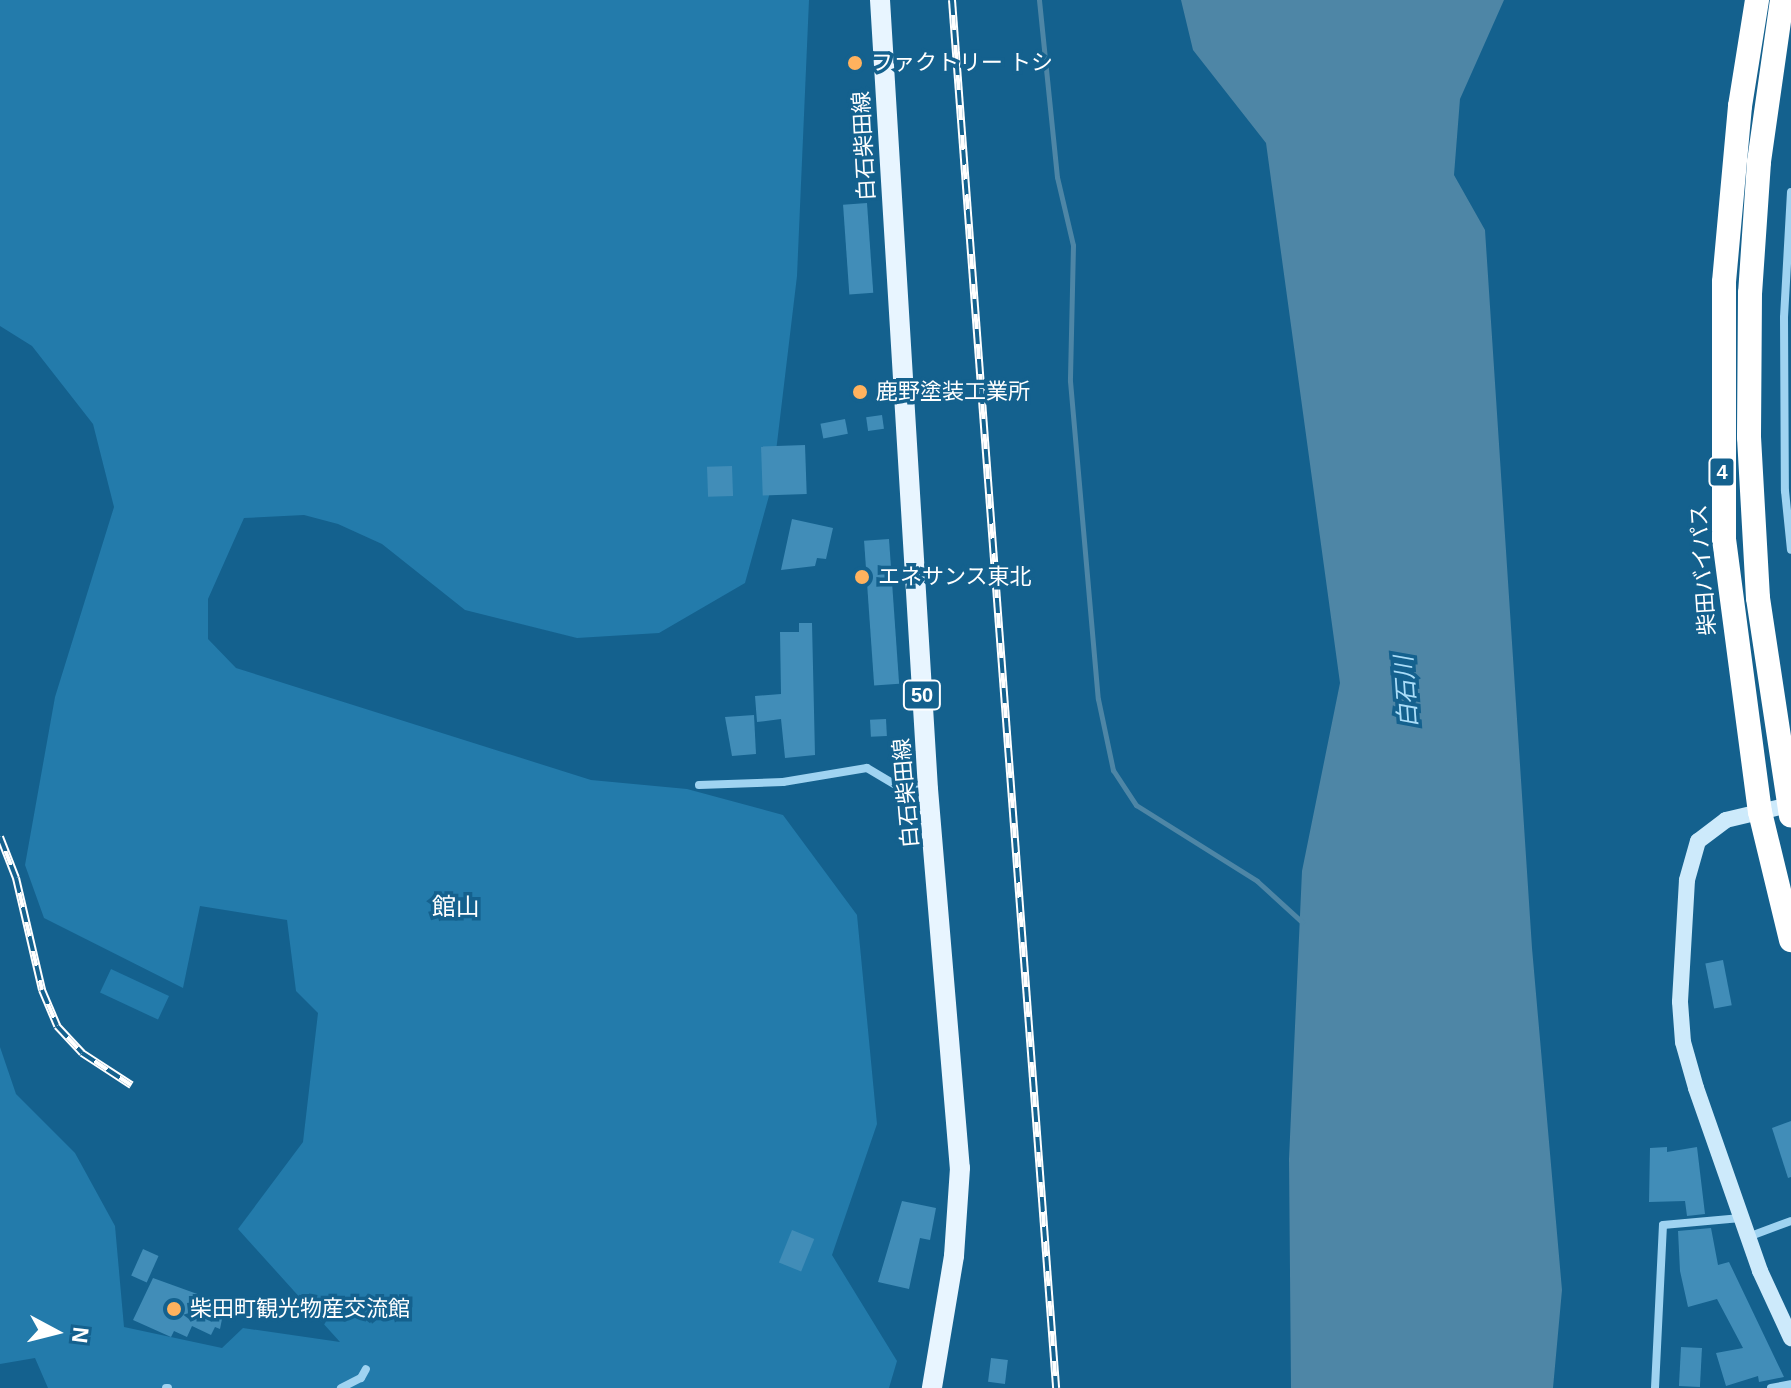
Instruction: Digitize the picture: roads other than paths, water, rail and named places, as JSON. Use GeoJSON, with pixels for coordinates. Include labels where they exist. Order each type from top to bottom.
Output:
{"type":"FeatureCollection","features":[{"type":"Feature","properties":{"kind":"highway","name":"柴田バイパス"},"geometry":{"type":"LineString","coordinates":[[1757,0],[1729,204],[1721,433],[1734,643],[1760,812],[1791,940]]}},
{"type":"Feature","properties":{"kind":"highway","name":"4"},"geometry":{"type":"LineString","coordinates":[[1782,0],[1758,176],[1750,293],[1749,437],[1758,598],[1790,809]]}},
{"type":"Feature","properties":{"kind":"main road","name":"白石柴田線"},"geometry":{"type":"LineString","coordinates":[[880,0],[928,789],[960,1168],[954,1256],[932,1388]]}},
{"type":"Feature","properties":{"kind":"street"},"geometry":{"type":"LineString","coordinates":[[1791,192],[1784,372],[1791,550]]}},
{"type":"Feature","properties":{"kind":"street"},"geometry":{"type":"LineString","coordinates":[[699,785],[783,782],[867,768],[904,790],[928,789]]}},
{"type":"Feature","properties":{"kind":"street"},"geometry":{"type":"LineString","coordinates":[[1790,809],[1726,820],[1698,841],[1687,880],[1682,946],[1683,1042],[1741,1218],[1791,1338]]}},
{"type":"Feature","properties":{"kind":"street"},"geometry":{"type":"LineString","coordinates":[[1655,1388],[1663,1225],[1741,1218]]}},
{"type":"Feature","properties":{"kind":"street"},"geometry":{"type":"LineString","coordinates":[[1748,1237],[1791,1221]]}},
{"type":"Feature","properties":{"kind":"street"},"geometry":{"type":"LineString","coordinates":[[341,1388],[361,1378],[366,1369]]}},
{"type":"Feature","properties":{"kind":"street"},"geometry":{"type":"LineString","coordinates":[[1771,1388],[1791,1384]]}},
{"type":"Feature","properties":{"kind":"water","name":"白石川"},"geometry":{"type":"Polygon","coordinates":[[[1181,0],[1504,0],[1460,99],[1454,175],[1485,230],[1532,948],[1562,1290],[1553,1388],[1291,1388],[1289,1159],[1302,871],[1340,683],[1266,143],[1193,50],[1181,0]]]}},
{"type":"Feature","properties":{"kind":"waterway"},"geometry":{"type":"LineString","coordinates":[[1039,0],[1057,177],[1073,245],[1070,381],[1098,699],[1113,770],[1136,805],[1257,881],[1302,922]]}},
{"type":"Feature","properties":{"kind":"railway"},"geometry":{"type":"LineString","coordinates":[[952,0],[1056,1388]]}},
{"type":"Feature","properties":{"kind":"railway"},"geometry":{"type":"LineString","coordinates":[[0,837],[16,878],[42,990],[57,1026],[82,1053],[131,1085]]}},
{"type":"Feature","properties":{"kind":"place","name":"ファクトリー トシ"},"geometry":{"type":"Point","coordinates":[855,63]}},
{"type":"Feature","properties":{"kind":"place","name":"鹿野塗装工業所"},"geometry":{"type":"Point","coordinates":[860,392]}},
{"type":"Feature","properties":{"kind":"place","name":"エネサンス東北"},"geometry":{"type":"Point","coordinates":[862,577]}},
{"type":"Feature","properties":{"kind":"place","name":"柴田町観光物産交流館"},"geometry":{"type":"Point","coordinates":[174,1309]}},
{"type":"Feature","properties":{"kind":"district","name":"館山"},"geometry":{"type":"Point","coordinates":[456,907]}}]}
